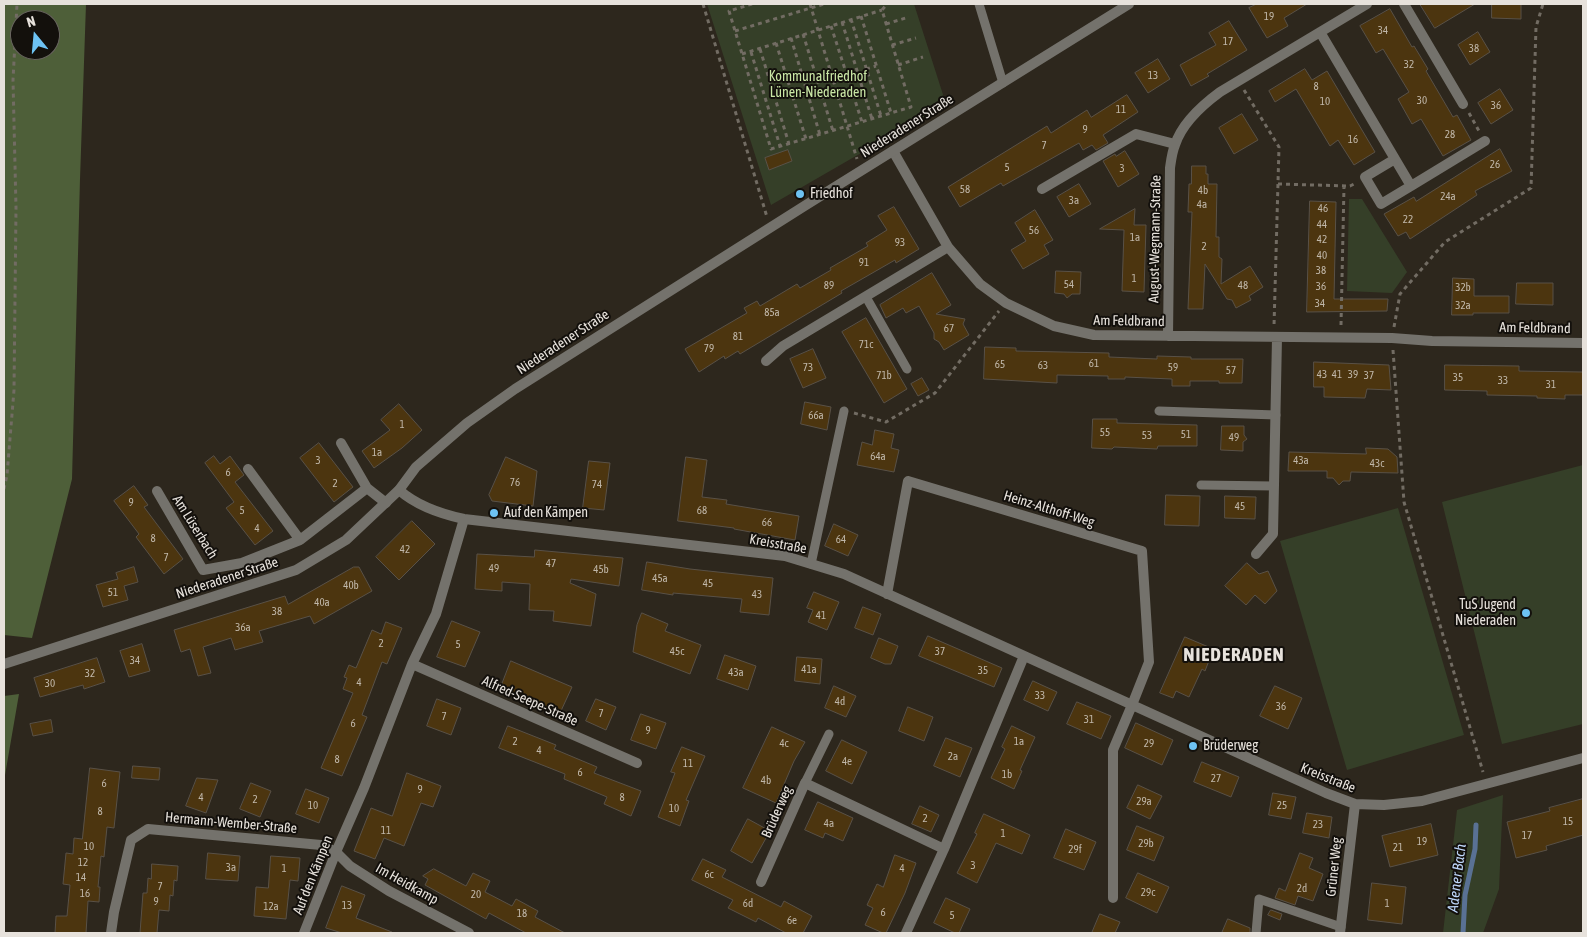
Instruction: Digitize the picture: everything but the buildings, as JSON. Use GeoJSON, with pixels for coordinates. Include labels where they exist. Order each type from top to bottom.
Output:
{"type":"FeatureCollection","features":[{"type":"Feature","properties":{"kind":"street","name":"Niederadener Straße"},"geometry":{"type":"LineString","coordinates":[[4,664],[296,570],[346,540],[399,490],[416,467],[478,415],[563,358],[1130,4]]}},
{"type":"Feature","properties":{"kind":"street","name":"August-Wegmann-Straße"},"geometry":{"type":"LineString","coordinates":[[1168,336],[1170,168],[1175,144],[1186,125],[1201,107],[1220,92],[1368,4]]}},
{"type":"Feature","properties":{"kind":"street"},"geometry":{"type":"LineString","coordinates":[[1404,4],[1463,104]]}},
{"type":"Feature","properties":{"kind":"street"},"geometry":{"type":"LineString","coordinates":[[1320,32],[1411,186]]}},
{"type":"Feature","properties":{"kind":"street"},"geometry":{"type":"LineString","coordinates":[[1042,189],[1136,134],[1175,144]]}},
{"type":"Feature","properties":{"kind":"street"},"geometry":{"type":"LineString","coordinates":[[1395,159],[1365,177],[1381,204],[1486,142]]}},
{"type":"Feature","properties":{"kind":"street","name":"Am Feldbrand"},"geometry":{"type":"LineString","coordinates":[[893,151],[948,248],[980,284],[1006,303],[1054,326],[1094,335],[1583,342]]}},
{"type":"Feature","properties":{"kind":"street"},"geometry":{"type":"LineString","coordinates":[[766,361],[783,346],[948,248]]}},
{"type":"Feature","properties":{"kind":"street"},"geometry":{"type":"LineString","coordinates":[[1256,554],[1274,534],[1277,338]]}},
{"type":"Feature","properties":{"kind":"street"},"geometry":{"type":"LineString","coordinates":[[341,443],[368,488],[386,503]]}},
{"type":"Feature","properties":{"kind":"street"},"geometry":{"type":"LineString","coordinates":[[248,469],[300,540]]}},
{"type":"Feature","properties":{"kind":"street","name":"Heinz-Althoff-Weg"},"geometry":{"type":"LineString","coordinates":[[887,594],[908,481],[1142,551],[1149,662],[1132,706]]}},
{"type":"Feature","properties":{"kind":"street","name":"Am Lüserbach"},"geometry":{"type":"LineString","coordinates":[[157,491],[203,570],[242,563],[300,540],[368,488]]}},
{"type":"Feature","properties":{"kind":"street","name":"Kreisstraße"},"geometry":{"type":"LineString","coordinates":[[399,490],[413,501],[426,507],[464,519],[785,556],[844,574],[1132,706],[1326,793],[1355,804],[1384,805],[1422,801],[1583,758]]}},
{"type":"Feature","properties":{"kind":"street","name":"Auf den Kämpen"},"geometry":{"type":"LineString","coordinates":[[304,933],[364,788],[412,664],[436,614],[464,519]]}},
{"type":"Feature","properties":{"kind":"street"},"geometry":{"type":"LineString","coordinates":[[906,933],[944,849],[1024,656]]}},
{"type":"Feature","properties":{"kind":"street","name":"Alfred-Seepe-Straße"},"geometry":{"type":"LineString","coordinates":[[412,664],[637,763]]}},
{"type":"Feature","properties":{"kind":"street"},"geometry":{"type":"LineString","coordinates":[[1114,898],[1112,750],[1132,706]]}},
{"type":"Feature","properties":{"kind":"street","name":"Brüderweg"},"geometry":{"type":"LineString","coordinates":[[761,882],[805,784],[944,849]]}},
{"type":"Feature","properties":{"kind":"street","name":"Grüner Weg"},"geometry":{"type":"LineString","coordinates":[[1341,930],[1355,804]]}},
{"type":"Feature","properties":{"kind":"street","name":"Hermann-Wember-Straße"},"geometry":{"type":"LineString","coordinates":[[111,933],[131,840],[148,829],[321,845],[336,852]]}},
{"type":"Feature","properties":{"kind":"street","name":"Im Heidkamp"},"geometry":{"type":"LineString","coordinates":[[336,852],[350,866],[389,891],[469,933]]}},
{"type":"Feature","properties":{"kind":"lane"},"geometry":{"type":"LineString","coordinates":[[980,4],[1003,83]]}},
{"type":"Feature","properties":{"kind":"lane"},"geometry":{"type":"LineString","coordinates":[[866,297],[907,369]]}},
{"type":"Feature","properties":{"kind":"lane"},"geometry":{"type":"LineString","coordinates":[[811,564],[844,411]]}},
{"type":"Feature","properties":{"kind":"lane"},"geometry":{"type":"LineString","coordinates":[[1159,411],[1276,415]]}},
{"type":"Feature","properties":{"kind":"lane"},"geometry":{"type":"LineString","coordinates":[[1200,485],[1274,486]]}},
{"type":"Feature","properties":{"kind":"lane"},"geometry":{"type":"LineString","coordinates":[[805,784],[829,734]]}},
{"type":"Feature","properties":{"kind":"lane"},"geometry":{"type":"LineString","coordinates":[[1256,933],[1259,899],[1341,930]]}},
{"type":"Feature","properties":{"kind":"path"},"geometry":{"type":"LineString","coordinates":[[4,489],[7,476],[14,390],[16,208],[13,80],[17,4]]}},
{"type":"Feature","properties":{"kind":"path"},"geometry":{"type":"LineString","coordinates":[[703,4],[770,228]]}},
{"type":"Feature","properties":{"kind":"path"},"geometry":{"type":"LineString","coordinates":[[752,4],[729,11],[771,149],[911,107],[882,10]]}},
{"type":"Feature","properties":{"kind":"path"},"geometry":{"type":"LineString","coordinates":[[735,31],[811,6],[824,4]]}},
{"type":"Feature","properties":{"kind":"path"},"geometry":{"type":"LineString","coordinates":[[742,54],[882,10],[887,4]]}},
{"type":"Feature","properties":{"kind":"path"},"geometry":{"type":"LineString","coordinates":[[1486,784],[1404,502],[1392,338],[1400,294],[1445,242],[1531,188],[1536,27],[1543,4]]}},
{"type":"Feature","properties":{"kind":"path"},"geometry":{"type":"LineString","coordinates":[[811,6],[860,171]]}},
{"type":"Feature","properties":{"kind":"path"},"geometry":{"type":"LineString","coordinates":[[861,16],[891,113]]}},
{"type":"Feature","properties":{"kind":"path"},"geometry":{"type":"LineString","coordinates":[[886,24],[909,18]]}},
{"type":"Feature","properties":{"kind":"path"},"geometry":{"type":"LineString","coordinates":[[851,19],[881,116]]}},
{"type":"Feature","properties":{"kind":"path"},"geometry":{"type":"LineString","coordinates":[[842,22],[872,119]]}},
{"type":"Feature","properties":{"kind":"path"},"geometry":{"type":"LineString","coordinates":[[832,26],[862,122]]}},
{"type":"Feature","properties":{"kind":"path"},"geometry":{"type":"LineString","coordinates":[[803,34],[833,131]]}},
{"type":"Feature","properties":{"kind":"path"},"geometry":{"type":"LineString","coordinates":[[791,38],[820,135]]}},
{"type":"Feature","properties":{"kind":"path"},"geometry":{"type":"LineString","coordinates":[[892,45],[916,38]]}},
{"type":"Feature","properties":{"kind":"path"},"geometry":{"type":"LineString","coordinates":[[776,43],[806,139]]}},
{"type":"Feature","properties":{"kind":"path"},"geometry":{"type":"LineString","coordinates":[[760,49],[789,144]]}},
{"type":"Feature","properties":{"kind":"path"},"geometry":{"type":"LineString","coordinates":[[750,52],[780,146]]}},
{"type":"Feature","properties":{"kind":"path"},"geometry":{"type":"LineString","coordinates":[[898,65],[923,57]]}},
{"type":"Feature","properties":{"kind":"path"},"geometry":{"type":"LineString","coordinates":[[866,69],[876,66]]}},
{"type":"Feature","properties":{"kind":"path"},"geometry":{"type":"LineString","coordinates":[[1239,81],[1279,147],[1273,322],[1277,338]]}},
{"type":"Feature","properties":{"kind":"path"},"geometry":{"type":"LineString","coordinates":[[1463,104],[1486,142]]}},
{"type":"Feature","properties":{"kind":"path"},"geometry":{"type":"LineString","coordinates":[[1278,184],[1350,186],[1365,177]]}},
{"type":"Feature","properties":{"kind":"path"},"geometry":{"type":"LineString","coordinates":[[1341,338],[1344,186]]}},
{"type":"Feature","properties":{"kind":"path"},"geometry":{"type":"LineString","coordinates":[[844,411],[886,422],[935,394],[1006,303]]}},
{"type":"Feature","properties":{"kind":"green space"},"geometry":{"type":"Polygon","coordinates":[[[4,4],[86,4],[72,479],[32,638],[4,635],[4,4]]]}},
{"type":"Feature","properties":{"kind":"green space","name":"Kommunalfriedhof Lünen-Niederaden"},"geometry":{"type":"Polygon","coordinates":[[[707,4],[914,4],[946,104],[771,205],[707,4]]]}},
{"type":"Feature","properties":{"kind":"green space"},"geometry":{"type":"Polygon","coordinates":[[[1349,199],[1362,199],[1407,272],[1392,293],[1347,291],[1349,199]]]}},
{"type":"Feature","properties":{"kind":"green space","name":"TuS Jugend Niederaden"},"geometry":{"type":"Polygon","coordinates":[[[1583,465],[1583,724],[1502,744],[1442,502],[1583,465]]]}},
{"type":"Feature","properties":{"kind":"green space"},"geometry":{"type":"Polygon","coordinates":[[[1398,508],[1464,735],[1347,770],[1280,541],[1398,508]]]}},
{"type":"Feature","properties":{"kind":"green space"},"geometry":{"type":"Polygon","coordinates":[[[19,694],[4,781],[4,696],[19,694]]]}},
{"type":"Feature","properties":{"kind":"green space"},"geometry":{"type":"Polygon","coordinates":[[[1503,795],[1499,889],[1483,933],[1443,933],[1457,810],[1503,795]]]}},
{"type":"Feature","properties":{"kind":"waterway","name":"Adener Bach"},"geometry":{"type":"LineString","coordinates":[[1463,933],[1465,895],[1475,849],[1476,825]]}},
{"type":"Feature","properties":{"kind":"place","name":"Friedhof"},"geometry":{"type":"Point","coordinates":[800,194]}},
{"type":"Feature","properties":{"kind":"place","name":"Auf den Kämpen"},"geometry":{"type":"Point","coordinates":[494,513]}},
{"type":"Feature","properties":{"kind":"place","name":"TuS Jugend Niederaden"},"geometry":{"type":"Point","coordinates":[1526,613]}},
{"type":"Feature","properties":{"kind":"place","name":"Brüderweg"},"geometry":{"type":"Point","coordinates":[1193,746]}},
{"type":"Feature","properties":{"kind":"district","name":"NIEDERADEN"},"geometry":{"type":"Point","coordinates":[1234,655]}}]}
